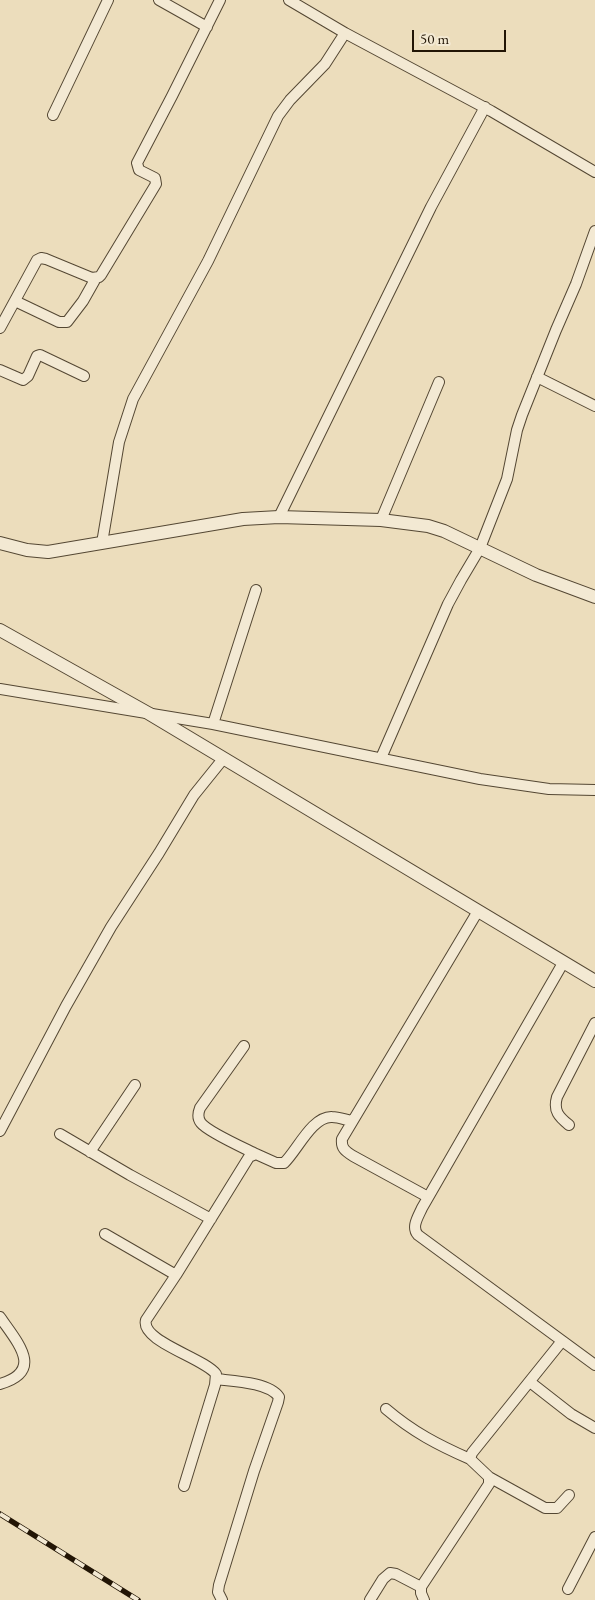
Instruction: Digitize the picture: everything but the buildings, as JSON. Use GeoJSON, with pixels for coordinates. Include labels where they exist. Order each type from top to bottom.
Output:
{"type":"FeatureCollection","features":[{"type":"Feature","properties":{"kind":"street"},"geometry":{"type":"LineString","coordinates":[[53,115],[108,0]]}},
{"type":"Feature","properties":{"kind":"street"},"geometry":{"type":"LineString","coordinates":[[159,0],[207,27]]}},
{"type":"Feature","properties":{"kind":"street"},"geometry":{"type":"LineString","coordinates":[[15,301],[59,322],[67,322],[83,301],[96,278],[101,275],[156,184],[156,178],[139,170],[137,163],[220,0]]}},
{"type":"Feature","properties":{"kind":"street"},"geometry":{"type":"LineString","coordinates":[[289,0],[345,33],[485,107],[595,172]]}},
{"type":"Feature","properties":{"kind":"street"},"geometry":{"type":"LineString","coordinates":[[102,543],[118,442],[133,399],[208,261],[278,116],[290,100],[325,64],[345,33]]}},
{"type":"Feature","properties":{"kind":"street"},"geometry":{"type":"LineString","coordinates":[[280,517],[431,207],[485,107]]}},
{"type":"Feature","properties":{"kind":"street"},"geometry":{"type":"LineString","coordinates":[[381,758],[448,604],[480,548],[506,479],[517,430],[576,284],[595,231]]}},
{"type":"Feature","properties":{"kind":"street"},"geometry":{"type":"LineString","coordinates":[[0,328],[40,258],[96,278]]}},
{"type":"Feature","properties":{"kind":"street"},"geometry":{"type":"LineString","coordinates":[[0,370],[23,380],[28,376],[40,355],[84,376]]}},
{"type":"Feature","properties":{"kind":"street"},"geometry":{"type":"LineString","coordinates":[[537,378],[595,406]]}},
{"type":"Feature","properties":{"kind":"street"},"geometry":{"type":"LineString","coordinates":[[381,520],[439,382]]}},
{"type":"Feature","properties":{"kind":"street"},"geometry":{"type":"LineString","coordinates":[[0,542],[27,550],[48,552],[243,519],[280,517],[381,520],[428,526],[536,574],[595,597]]}},
{"type":"Feature","properties":{"kind":"street"},"geometry":{"type":"LineString","coordinates":[[213,724],[256,590]]}},
{"type":"Feature","properties":{"kind":"street"},"geometry":{"type":"LineString","coordinates":[[0,630],[148,713],[595,982]]}},
{"type":"Feature","properties":{"kind":"street"},"geometry":{"type":"LineString","coordinates":[[0,689],[213,724],[480,779],[548,789],[595,790]]}},
{"type":"Feature","properties":{"kind":"street"},"geometry":{"type":"LineString","coordinates":[[0,1131],[66,1006],[111,927],[194,796],[224,758]]}},
{"type":"Feature","properties":{"kind":"street"},"geometry":{"type":"LineString","coordinates":[[428,1197],[345,1151],[341,1145],[342,1139],[478,911]]}},
{"type":"Feature","properties":{"kind":"street"},"geometry":{"type":"LineString","coordinates":[[563,963],[428,1197],[414,1227],[418,1236],[595,1365]]}},
{"type":"Feature","properties":{"kind":"street"},"geometry":{"type":"LineString","coordinates":[[569,1124],[556,1112],[555,1104],[561,1088],[595,1023]]}},
{"type":"Feature","properties":{"kind":"street"},"geometry":{"type":"LineString","coordinates":[[244,1046],[200,1108],[198,1118],[201,1124],[256,1154],[276,1163],[284,1163],[310,1130],[322,1119],[333,1117],[352,1122]]}},
{"type":"Feature","properties":{"kind":"street"},"geometry":{"type":"LineString","coordinates":[[90,1152],[134,1085]]}},
{"type":"Feature","properties":{"kind":"street"},"geometry":{"type":"LineString","coordinates":[[60,1134],[211,1219]]}},
{"type":"Feature","properties":{"kind":"street"},"geometry":{"type":"LineString","coordinates":[[184,1486],[216,1374],[208,1367],[164,1343],[149,1332],[146,1328],[146,1320],[250,1157],[256,1154]]}},
{"type":"Feature","properties":{"kind":"street"},"geometry":{"type":"LineString","coordinates":[[105,1234],[176,1275]]}},
{"type":"Feature","properties":{"kind":"street"},"geometry":{"type":"LineString","coordinates":[[0,1317],[23,1352],[25,1362],[23,1371],[18,1376],[11,1381],[0,1384]]}},
{"type":"Feature","properties":{"kind":"street"},"geometry":{"type":"LineString","coordinates":[[470,1459],[472,1453],[562,1341]]}},
{"type":"Feature","properties":{"kind":"street"},"geometry":{"type":"LineString","coordinates":[[216,1379],[262,1387],[271,1390],[279,1397],[219,1586],[218,1592],[222,1600]]}},
{"type":"Feature","properties":{"kind":"street"},"geometry":{"type":"LineString","coordinates":[[530,1382],[571,1414],[595,1428]]}},
{"type":"Feature","properties":{"kind":"street"},"geometry":{"type":"LineString","coordinates":[[386,1409],[423,1436],[470,1459],[489,1477],[545,1508],[557,1508],[569,1495]]}},
{"type":"Feature","properties":{"kind":"street"},"geometry":{"type":"LineString","coordinates":[[424,1600],[421,1588],[488,1484],[489,1477]]}},
{"type":"Feature","properties":{"kind":"street"},"geometry":{"type":"LineString","coordinates":[[568,1589],[595,1537]]}},
{"type":"Feature","properties":{"kind":"street"},"geometry":{"type":"LineString","coordinates":[[370,1600],[383,1579],[390,1573],[396,1574],[421,1588]]}},
{"type":"Feature","properties":{"kind":"railway"},"geometry":{"type":"LineString","coordinates":[[0,1514],[138,1600]]}}]}
